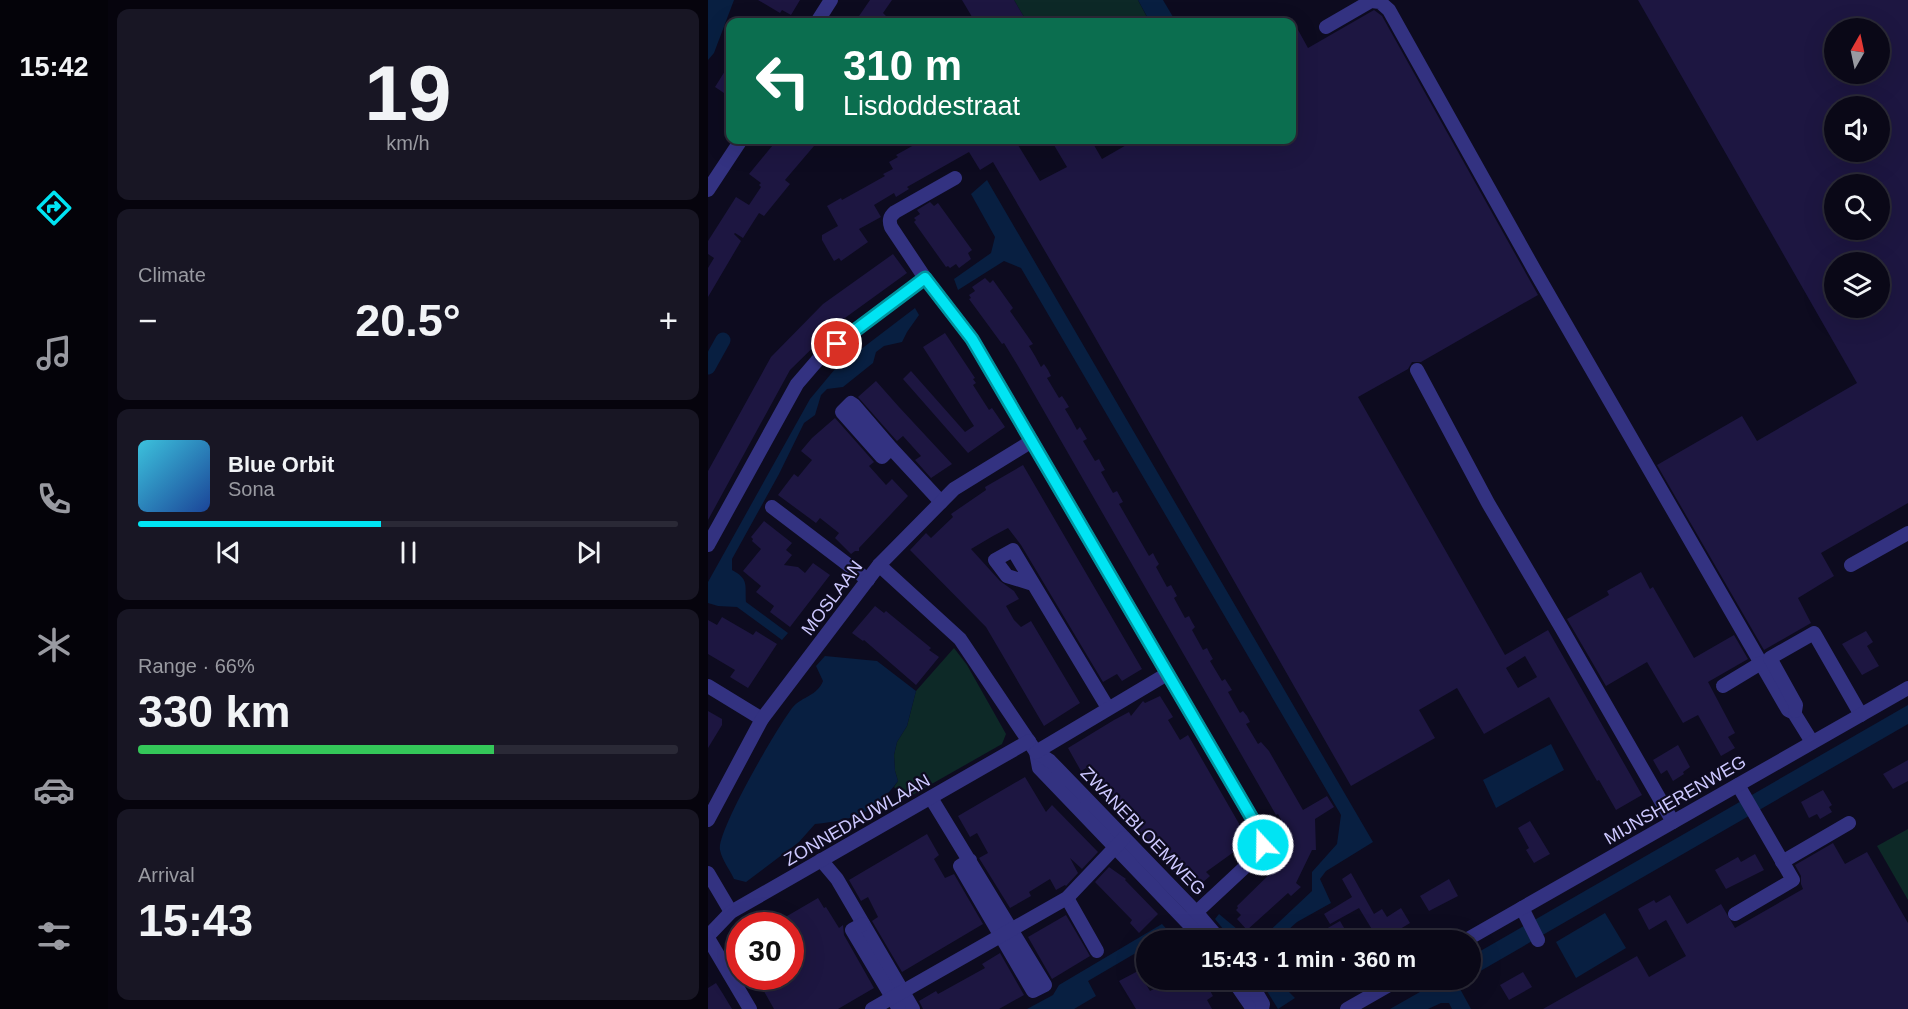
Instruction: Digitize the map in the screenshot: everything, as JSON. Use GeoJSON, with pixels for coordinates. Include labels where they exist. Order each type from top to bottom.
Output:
{"type":"FeatureCollection","features":[{"type":"Feature","properties":{"kind":"street"},"geometry":{"type":"LineString","coordinates":[[820,18],[831,0]]}},
{"type":"Feature","properties":{"kind":"street"},"geometry":{"type":"LineString","coordinates":[[1326,27],[1371,1],[1380,2],[1389,10],[1788,710],[1794,713],[1812,742]]}},
{"type":"Feature","properties":{"kind":"street"},"geometry":{"type":"LineString","coordinates":[[708,190],[738,144]]}},
{"type":"Feature","properties":{"kind":"street"},"geometry":{"type":"LineString","coordinates":[[955,178],[895,212],[889,222],[925,278],[972,339],[1263,837],[1260,852],[1192,917]]}},
{"type":"Feature","properties":{"kind":"street"},"geometry":{"type":"LineString","coordinates":[[708,545],[797,384],[822,355],[925,278]]}},
{"type":"Feature","properties":{"kind":"street"},"geometry":{"type":"LineString","coordinates":[[1417,370],[1488,503],[1673,822]]}},
{"type":"Feature","properties":{"kind":"street","name":"MOSLAAN"},"geometry":{"type":"LineString","coordinates":[[708,820],[762,718],[879,565],[954,489],[1032,441]]}},
{"type":"Feature","properties":{"kind":"street"},"geometry":{"type":"LineString","coordinates":[[891,448],[941,502]]}},
{"type":"Feature","properties":{"kind":"street"},"geometry":{"type":"LineString","coordinates":[[772,507],[868,580]]}},
{"type":"Feature","properties":{"kind":"street"},"geometry":{"type":"LineString","coordinates":[[1851,565],[1908,533]]}},
{"type":"Feature","properties":{"kind":"street","name":"ZWANEBLOEMWEG"},"geometry":{"type":"LineString","coordinates":[[879,565],[960,639],[1032,746],[1039,768],[1120,842],[1192,917],[1208,930]]}},
{"type":"Feature","properties":{"kind":"street"},"geometry":{"type":"LineString","coordinates":[[1033,584],[1108,708]]}},
{"type":"Feature","properties":{"kind":"street"},"geometry":{"type":"LineString","coordinates":[[1794,713],[1796,705],[1770,658],[1814,633],[1861,715]]}},
{"type":"Feature","properties":{"kind":"street"},"geometry":{"type":"LineString","coordinates":[[1723,686],[1761,663]]}},
{"type":"Feature","properties":{"kind":"street","name":"ZONNEDAUWLAAN"},"geometry":{"type":"LineString","coordinates":[[731,912],[931,798],[1108,708],[1167,674]]}},
{"type":"Feature","properties":{"kind":"street"},"geometry":{"type":"LineString","coordinates":[[708,686],[762,718]]}},
{"type":"Feature","properties":{"kind":"street","name":"MIJNSHERENWEG"},"geometry":{"type":"LineString","coordinates":[[1481,934],[1525,915],[1673,822],[1812,742],[1861,715],[1906,696]]}},
{"type":"Feature","properties":{"kind":"street"},"geometry":{"type":"LineString","coordinates":[[1735,914],[1793,880],[1738,785]]}},
{"type":"Feature","properties":{"kind":"street"},"geometry":{"type":"LineString","coordinates":[[931,798],[970,860],[1006,933]]}},
{"type":"Feature","properties":{"kind":"street"},"geometry":{"type":"LineString","coordinates":[[1782,862],[1849,823]]}},
{"type":"Feature","properties":{"kind":"street"},"geometry":{"type":"LineString","coordinates":[[872,1009],[898,999],[1067,898],[1120,842]]}},
{"type":"Feature","properties":{"kind":"street"},"geometry":{"type":"LineString","coordinates":[[821,861],[837,879],[863,924],[898,999],[913,1009]]}},
{"type":"Feature","properties":{"kind":"street"},"geometry":{"type":"LineString","coordinates":[[708,873],[731,912]]}},
{"type":"Feature","properties":{"kind":"street"},"geometry":{"type":"LineString","coordinates":[[1067,898],[1097,951]]}},
{"type":"Feature","properties":{"kind":"street"},"geometry":{"type":"LineString","coordinates":[[1525,915],[1538,940]]}},
{"type":"Feature","properties":{"kind":"street","name":"ZONNEDAUWLAAN"},"geometry":{"type":"LineString","coordinates":[[708,937],[726,917]]}},
{"type":"Feature","properties":{"kind":"street","name":"ZWANEBLOEMWEG"},"geometry":{"type":"LineString","coordinates":[[1192,917],[1199,930]]}},
{"type":"Feature","properties":{"kind":"street"},"geometry":{"type":"LineString","coordinates":[[708,937],[750,1009]]}},
{"type":"Feature","properties":{"kind":"street"},"geometry":{"type":"LineString","coordinates":[[1240,990],[1253,1009]]}},
{"type":"Feature","properties":{"kind":"street"},"geometry":{"type":"LineString","coordinates":[[1255,990],[1263,1004],[1263,1009]]}},
{"type":"Feature","properties":{"kind":"street"},"geometry":{"type":"LineString","coordinates":[[1347,1009],[1374,1004],[1388,990]]}},
{"type":"Feature","properties":{"kind":"green space"},"geometry":{"type":"Polygon","coordinates":[[[1014,0],[1138,0],[1147,18],[1025,18],[1014,0]]]}},
{"type":"Feature","properties":{"kind":"green space"},"geometry":{"type":"Polygon","coordinates":[[[954,648],[967,665],[1006,734],[1002,744],[907,798],[894,787],[898,781],[894,755],[897,742],[907,726],[916,691],[954,648]]]}},
{"type":"Feature","properties":{"kind":"green space"},"geometry":{"type":"Polygon","coordinates":[[[1908,829],[1908,900],[1877,846],[1908,829]]]}},
{"type":"Feature","properties":{"kind":"water"},"geometry":{"type":"Polygon","coordinates":[[[708,0],[734,0],[714,53],[708,60],[708,0]]]}},
{"type":"Feature","properties":{"kind":"water"},"geometry":{"type":"Polygon","coordinates":[[[1138,0],[1163,0],[1174,18],[1148,18],[1138,0]]]}},
{"type":"Feature","properties":{"kind":"water"},"geometry":{"type":"Polygon","coordinates":[[[987,180],[1373,842],[1326,871],[1320,879],[1331,903],[1297,922],[1288,930],[1271,930],[1312,891],[1312,872],[1337,844],[1341,815],[1021,268],[1004,261],[958,290],[954,279],[991,253],[995,237],[971,194],[987,180]]]}},
{"type":"Feature","properties":{"kind":"water"},"geometry":{"type":"Polygon","coordinates":[[[915,308],[919,315],[902,342],[884,346],[876,352],[873,363],[843,387],[827,389],[821,395],[815,415],[804,423],[732,559],[732,570],[741,576],[745,583],[746,602],[788,633],[782,640],[737,607],[708,603],[708,582],[810,399],[835,369],[915,308]]]}},
{"type":"Feature","properties":{"kind":"water"},"geometry":{"type":"Polygon","coordinates":[[[825,656],[877,661],[916,691],[907,726],[897,742],[894,755],[898,781],[871,808],[852,817],[815,824],[799,842],[746,882],[734,879],[720,850],[721,839],[750,778],[786,717],[797,703],[814,693],[823,681],[816,666],[825,656]]]}},
{"type":"Feature","properties":{"kind":"water"},"geometry":{"type":"Polygon","coordinates":[[[1908,705],[1908,724],[1481,971],[1481,951],[1908,705]]]}},
{"type":"Feature","properties":{"kind":"water"},"geometry":{"type":"Polygon","coordinates":[[[1551,744],[1564,770],[1496,808],[1483,780],[1551,744]]]}},
{"type":"Feature","properties":{"kind":"water"},"geometry":{"type":"Polygon","coordinates":[[[1605,913],[1626,948],[1576,978],[1556,942],[1605,913]]]}},
{"type":"Feature","properties":{"kind":"water"},"geometry":{"type":"Polygon","coordinates":[[[1219,914],[1238,930],[1224,930],[1215,919],[1219,914]]]}},
{"type":"Feature","properties":{"kind":"water"},"geometry":{"type":"Polygon","coordinates":[[[1162,924],[1167,930],[1152,930],[1162,924]]]}},
{"type":"Feature","properties":{"kind":"water"},"geometry":{"type":"Polygon","coordinates":[[[1136,939],[1136,953],[1088,981],[1096,996],[1074,1009],[1027,1009],[1053,995],[1059,985],[1136,939]]]}},
{"type":"Feature","properties":{"kind":"water"},"geometry":{"type":"Polygon","coordinates":[[[1266,990],[1287,990],[1295,998],[1278,1009],[1266,990]]]}},
{"type":"Feature","properties":{"kind":"water"},"geometry":{"type":"Polygon","coordinates":[[[1423,990],[1461,990],[1471,1009],[1452,1009],[1449,1003],[1441,1003],[1428,1009],[1390,1009],[1423,990]]]}},
{"type":"Feature","properties":{"kind":"building"},"geometry":{"type":"Polygon","coordinates":[[[758,0],[800,0],[791,15],[782,10],[780,13],[758,0]]]}},
{"type":"Feature","properties":{"kind":"building"},"geometry":{"type":"Polygon","coordinates":[[[870,0],[892,0],[883,13],[888,18],[858,18],[870,0]]]}},
{"type":"Feature","properties":{"kind":"building"},"geometry":{"type":"Polygon","coordinates":[[[962,0],[1014,0],[1025,18],[973,18],[962,0]]]}},
{"type":"Feature","properties":{"kind":"building"},"geometry":{"type":"Polygon","coordinates":[[[1638,0],[1908,0],[1908,503],[1821,553],[1834,576],[1798,598],[1811,623],[1764,650],[1657,465],[1742,416],[1757,441],[1857,383],[1638,0]]]}},
{"type":"Feature","properties":{"kind":"building"},"geometry":{"type":"Polygon","coordinates":[[[1374,10],[1382,16],[1538,295],[1421,362],[1412,362],[1408,369],[1358,397],[1505,655],[1548,630],[1642,795],[1616,810],[1549,697],[1484,734],[1457,688],[1419,710],[1435,738],[1351,786],[993,162],[980,170],[969,152],[907,187],[909,189],[896,197],[894,193],[874,205],[881,217],[859,229],[868,242],[841,261],[839,258],[834,261],[822,240],[822,235],[838,226],[827,206],[885,176],[883,174],[893,169],[889,162],[898,157],[896,155],[916,144],[1017,144],[1040,181],[1067,167],[1053,144],[1093,144],[1102,159],[1128,144],[1296,144],[1296,26],[1308,48],[1374,10]],[[1525,656],[1506,668],[1518,688],[1537,677],[1525,656]]]}},
{"type":"Feature","properties":{"kind":"building"},"geometry":{"type":"Polygon","coordinates":[[[726,69],[726,94],[715,87],[726,69]]]}},
{"type":"Feature","properties":{"kind":"building"},"geometry":{"type":"Polygon","coordinates":[[[774,144],[811,144],[814,146],[785,180],[790,184],[764,216],[759,213],[743,238],[734,234],[741,241],[708,297],[708,268],[714,258],[708,254],[708,241],[736,197],[749,205],[761,187],[759,185],[761,183],[749,174],[774,144]]]}},
{"type":"Feature","properties":{"kind":"building"},"geometry":{"type":"Polygon","coordinates":[[[930,202],[934,206],[938,203],[972,250],[968,253],[971,259],[959,268],[956,264],[950,268],[946,267],[914,222],[916,220],[914,218],[920,214],[917,210],[930,202]]]}},
{"type":"Feature","properties":{"kind":"building"},"geometry":{"type":"Polygon","coordinates":[[[893,254],[907,273],[838,323],[790,370],[708,520],[708,471],[771,357],[823,304],[893,254]]]}},
{"type":"Feature","properties":{"kind":"building"},"geometry":{"type":"Polygon","coordinates":[[[985,278],[990,283],[993,280],[1013,308],[1010,311],[1033,344],[1029,346],[1041,367],[1044,364],[1048,370],[1051,376],[1047,378],[1059,398],[1062,396],[1069,407],[1065,409],[1077,430],[1080,427],[1087,439],[1083,441],[1095,461],[1099,459],[1105,470],[1101,472],[1113,493],[1117,491],[1123,502],[1119,504],[1149,556],[1153,553],[1159,564],[1156,567],[1167,587],[1171,585],[1177,596],[1174,598],[1185,618],[1189,616],[1195,627],[1192,630],[1203,650],[1207,648],[1213,659],[1210,661],[1222,681],[1225,679],[1232,690],[1228,692],[1240,713],[1243,711],[1247,716],[1250,722],[1246,724],[1258,744],[1261,742],[1269,751],[1303,810],[1327,796],[1334,807],[1315,819],[1316,850],[1312,850],[1296,883],[1301,887],[1291,896],[1288,893],[1247,930],[1237,919],[1241,915],[1236,910],[1237,906],[1286,858],[1285,827],[1018,366],[1004,343],[1002,344],[969,299],[971,298],[969,295],[975,291],[972,287],[985,278]]]}},
{"type":"Feature","properties":{"kind":"building"},"geometry":{"type":"Polygon","coordinates":[[[945,333],[975,378],[973,379],[976,383],[973,385],[989,410],[992,408],[1005,427],[968,453],[903,379],[911,371],[965,432],[974,426],[923,347],[945,333]]]}},
{"type":"Feature","properties":{"kind":"building"},"geometry":{"type":"Polygon","coordinates":[[[876,381],[952,464],[931,478],[915,460],[921,456],[903,436],[896,440],[858,397],[876,381]]]}},
{"type":"Feature","properties":{"kind":"building"},"geometry":{"type":"Polygon","coordinates":[[[835,418],[874,462],[869,466],[886,485],[892,479],[908,496],[859,548],[859,551],[851,554],[835,538],[839,533],[820,518],[816,523],[778,495],[794,474],[798,477],[812,460],[801,451],[835,418]]]}},
{"type":"Feature","properties":{"kind":"building"},"geometry":{"type":"Polygon","coordinates":[[[1023,465],[1142,669],[1122,681],[1117,674],[1103,682],[1021,545],[1008,528],[993,536],[971,549],[1000,581],[1014,591],[1019,599],[1006,606],[1014,620],[1021,627],[1031,621],[1080,703],[1044,726],[986,627],[910,550],[926,533],[931,538],[953,517],[951,514],[986,490],[985,487],[1023,465]]]}},
{"type":"Feature","properties":{"kind":"building"},"geometry":{"type":"Polygon","coordinates":[[[764,521],[792,543],[786,550],[792,555],[784,565],[798,567],[805,573],[813,563],[830,575],[790,627],[770,612],[774,606],[756,592],[761,586],[743,571],[761,549],[751,537],[764,521]]]}},
{"type":"Feature","properties":{"kind":"building"},"geometry":{"type":"Polygon","coordinates":[[[1641,572],[1650,589],[1653,587],[1694,658],[1734,635],[1748,659],[1708,682],[1735,733],[1728,737],[1735,748],[1721,756],[1698,715],[1683,723],[1647,662],[1606,686],[1567,619],[1609,595],[1607,591],[1641,572]]]}},
{"type":"Feature","properties":{"kind":"building"},"geometry":{"type":"Polygon","coordinates":[[[875,606],[884,613],[886,611],[939,657],[916,685],[864,640],[852,633],[875,606]]]}},
{"type":"Feature","properties":{"kind":"building"},"geometry":{"type":"Polygon","coordinates":[[[722,617],[753,635],[756,631],[777,644],[748,688],[730,677],[735,670],[708,654],[708,620],[717,625],[722,617]]]}},
{"type":"Feature","properties":{"kind":"building"},"geometry":{"type":"Polygon","coordinates":[[[1866,631],[1873,642],[1867,646],[1879,666],[1862,675],[1842,644],[1866,631]]]}},
{"type":"Feature","properties":{"kind":"building"},"geometry":{"type":"Polygon","coordinates":[[[1160,696],[1173,717],[1168,720],[1180,740],[1188,735],[1249,841],[1206,872],[1210,876],[1193,891],[1134,827],[1116,813],[1101,795],[1086,768],[1081,771],[1068,748],[1129,712],[1131,716],[1143,701],[1145,703],[1160,696]]]}},
{"type":"Feature","properties":{"kind":"building"},"geometry":{"type":"Polygon","coordinates":[[[708,711],[722,719],[722,725],[708,748],[708,711]]]}},
{"type":"Feature","properties":{"kind":"building"},"geometry":{"type":"Polygon","coordinates":[[[1678,745],[1690,767],[1673,781],[1667,770],[1661,774],[1653,760],[1678,745]]]}},
{"type":"Feature","properties":{"kind":"building"},"geometry":{"type":"Polygon","coordinates":[[[1908,760],[1908,781],[1893,789],[1883,774],[1908,760]]]}},
{"type":"Feature","properties":{"kind":"building"},"geometry":{"type":"Polygon","coordinates":[[[1025,777],[1046,812],[1052,805],[1098,852],[1082,869],[1070,858],[1078,873],[1066,886],[1056,890],[1050,879],[1029,892],[1031,896],[1010,908],[979,858],[988,853],[977,833],[970,837],[958,816],[1025,777]]]}},
{"type":"Feature","properties":{"kind":"building"},"geometry":{"type":"Polygon","coordinates":[[[1823,790],[1832,805],[1829,807],[1832,812],[1820,819],[1817,814],[1809,818],[1801,802],[1823,790]]]}},
{"type":"Feature","properties":{"kind":"building"},"geometry":{"type":"Polygon","coordinates":[[[1530,821],[1550,854],[1534,863],[1526,850],[1529,848],[1518,828],[1530,821]]]}},
{"type":"Feature","properties":{"kind":"building"},"geometry":{"type":"Polygon","coordinates":[[[927,834],[939,855],[934,859],[945,878],[954,874],[983,924],[902,972],[872,921],[878,917],[868,897],[861,901],[849,880],[927,834]]]}},
{"type":"Feature","properties":{"kind":"building"},"geometry":{"type":"Polygon","coordinates":[[[1833,843],[1845,864],[1867,852],[1908,923],[1908,1009],[1543,1009],[1637,956],[1649,977],[1686,956],[1666,920],[1649,930],[1638,909],[1654,900],[1656,903],[1670,895],[1687,924],[1721,904],[1735,928],[1803,889],[1801,876],[1795,865],[1833,843]]]}},
{"type":"Feature","properties":{"kind":"building"},"geometry":{"type":"Polygon","coordinates":[[[1755,854],[1764,870],[1726,889],[1715,870],[1738,857],[1741,862],[1755,854]]]}},
{"type":"Feature","properties":{"kind":"building"},"geometry":{"type":"Polygon","coordinates":[[[1109,867],[1126,879],[1158,914],[1142,930],[1136,930],[1130,923],[1132,920],[1095,882],[1109,867]]]}},
{"type":"Feature","properties":{"kind":"building"},"geometry":{"type":"Polygon","coordinates":[[[1351,873],[1374,914],[1382,909],[1387,917],[1401,908],[1410,923],[1398,930],[1372,930],[1359,908],[1330,924],[1324,914],[1352,897],[1342,879],[1351,873]]]}},
{"type":"Feature","properties":{"kind":"building"},"geometry":{"type":"Polygon","coordinates":[[[1449,879],[1458,896],[1429,911],[1420,896],[1449,879]]]}},
{"type":"Feature","properties":{"kind":"building"},"geometry":{"type":"Polygon","coordinates":[[[818,898],[839,928],[843,925],[844,935],[874,988],[838,1009],[774,1009],[763,990],[804,990],[804,912],[794,912],[818,898]]]}},
{"type":"Feature","properties":{"kind":"building"},"geometry":{"type":"Polygon","coordinates":[[[1066,915],[1090,956],[1052,979],[1028,937],[1066,915]]]}},
{"type":"Feature","properties":{"kind":"building"},"geometry":{"type":"Polygon","coordinates":[[[1340,921],[1345,930],[1324,930],[1340,921]]]}},
{"type":"Feature","properties":{"kind":"building"},"geometry":{"type":"Polygon","coordinates":[[[1000,953],[1024,995],[999,1009],[923,1009],[919,1001],[936,991],[938,994],[985,968],[982,964],[1000,953]]]}},
{"type":"Feature","properties":{"kind":"building"},"geometry":{"type":"Polygon","coordinates":[[[1136,972],[1136,990],[1210,990],[1213,996],[1207,1000],[1212,1009],[1136,1009],[1119,981],[1136,972]]]}},
{"type":"Feature","properties":{"kind":"building"},"geometry":{"type":"Polygon","coordinates":[[[1523,972],[1532,987],[1509,1000],[1500,985],[1523,972]]]}},
{"type":"Feature","properties":{"kind":"building"},"geometry":{"type":"Polygon","coordinates":[[[716,983],[732,1009],[708,1009],[708,988],[716,983]]]}},
{"type":"Feature","properties":{"kind":"waterway"},"geometry":{"type":"LineString","coordinates":[[708,367],[723,340]]}},
{"type":"Feature","properties":{"kind":"route"},"geometry":{"type":"LineString","coordinates":[[837,344],[925,278],[972,339],[1236,790],[1263,837],[1263,845]]}}]}
